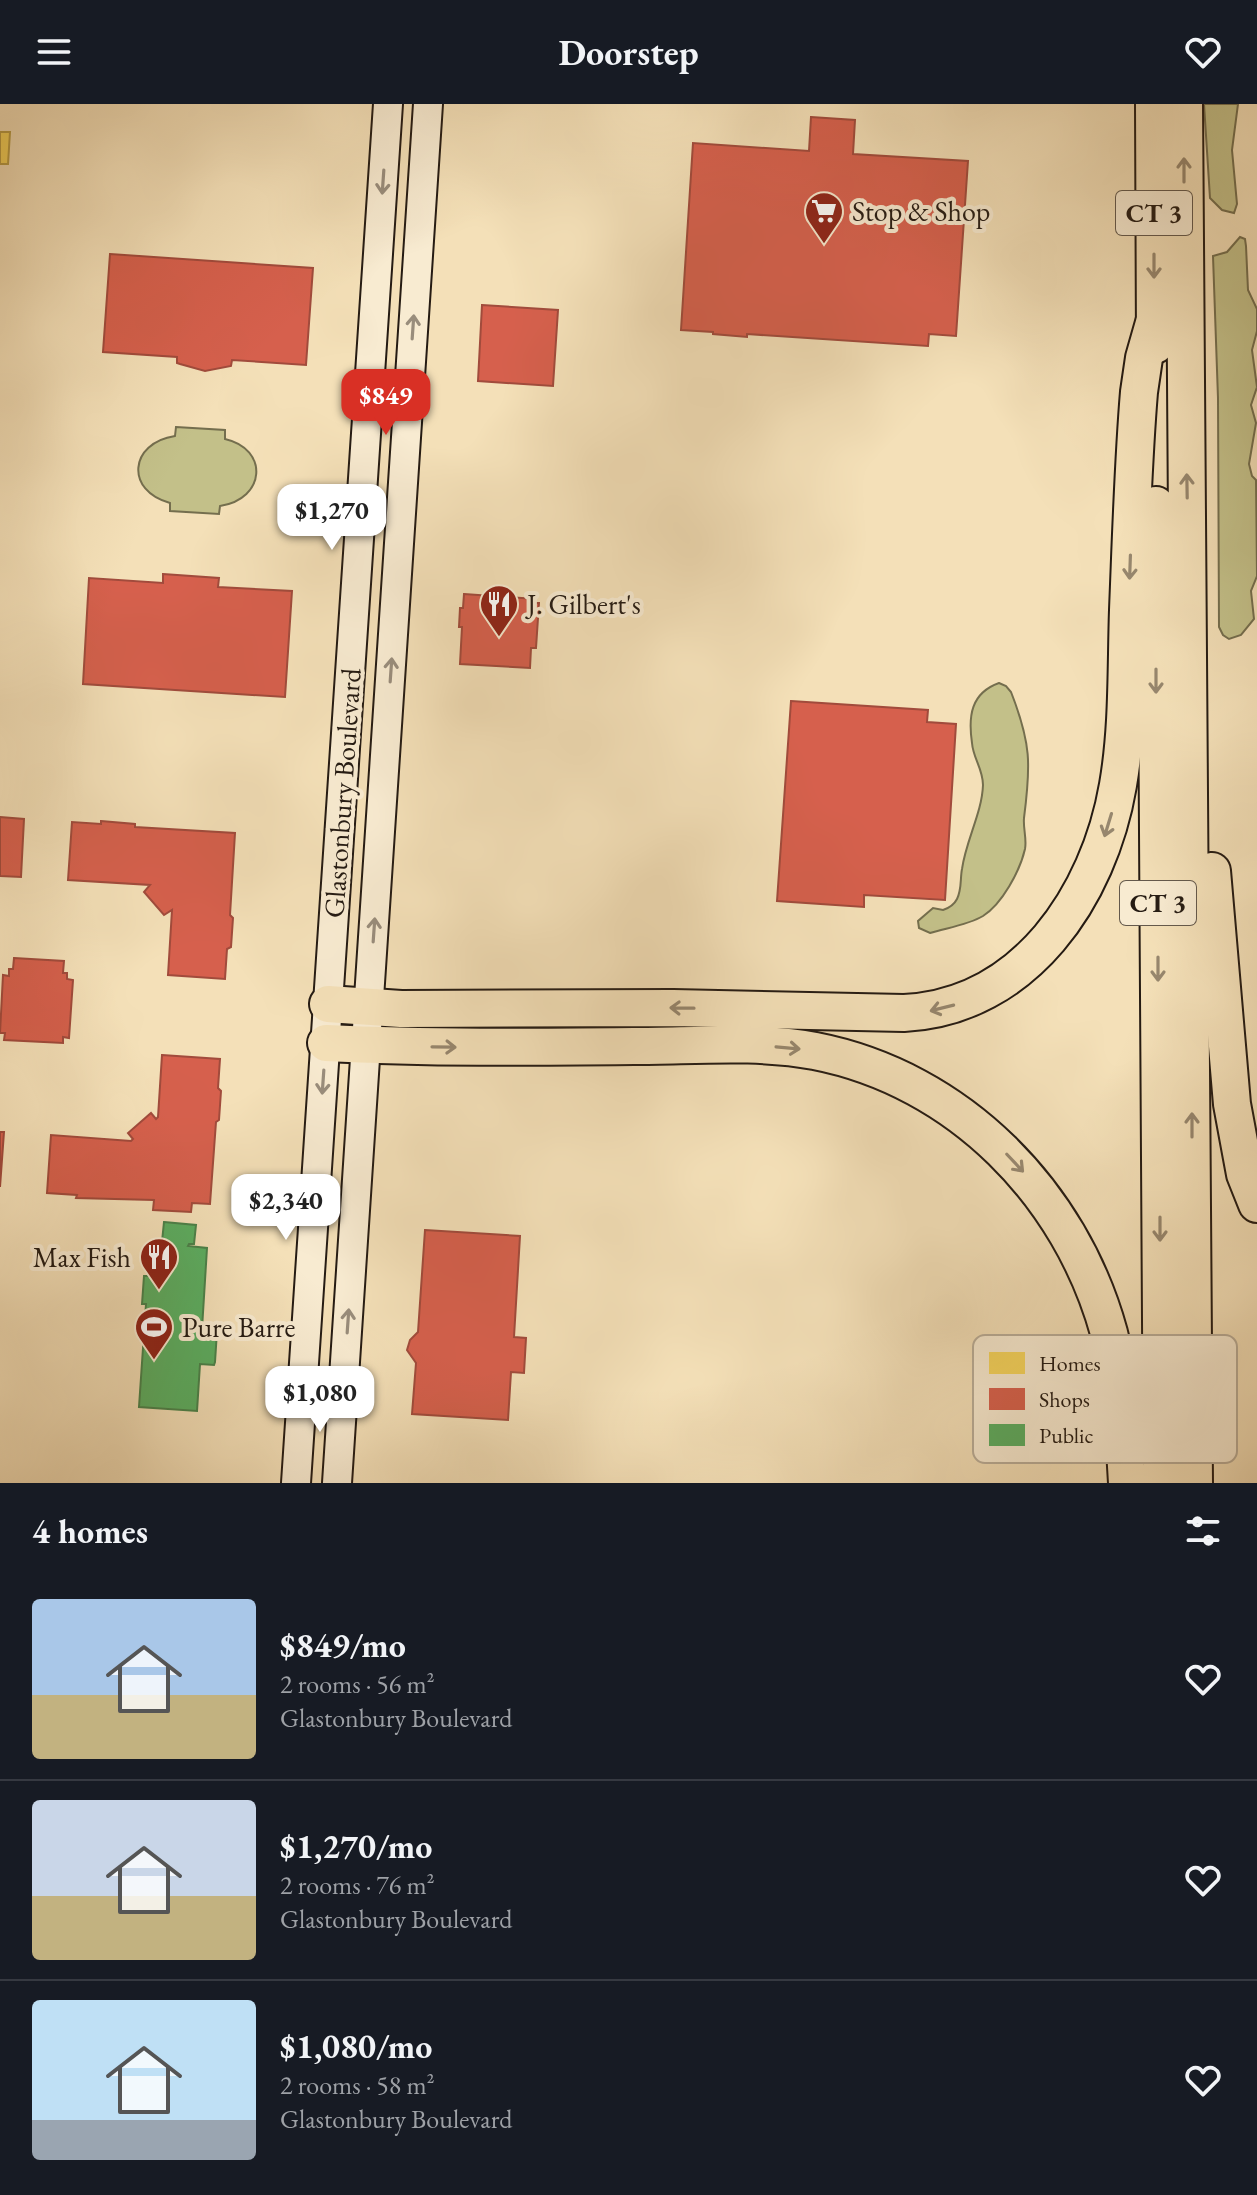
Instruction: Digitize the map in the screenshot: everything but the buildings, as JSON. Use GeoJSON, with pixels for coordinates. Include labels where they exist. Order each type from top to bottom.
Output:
{"type":"FeatureCollection","features":[{"type":"Feature","properties":{"kind":"highway","name":"CT 3"},"geometry":{"type":"LineString","coordinates":[[1154,104],[1161,1335]]}},
{"type":"Feature","properties":{"kind":"highway","name":"CT 3"},"geometry":{"type":"LineString","coordinates":[[1184,104],[1193,1335]]}},
{"type":"Feature","properties":{"kind":"highway"},"geometry":{"type":"LineString","coordinates":[[328,1004],[369,1008],[673,1008],[915,1013],[944,1008],[977,996],[1023,967],[1057,931],[1083,887],[1105,835],[1118,786],[1124,718],[1138,406],[1144,358],[1154,323]]}},
{"type":"Feature","properties":{"kind":"highway"},"geometry":{"type":"LineString","coordinates":[[1188,676],[1205,730],[1212,878],[1234,1116],[1245,1174],[1257,1204]]}},
{"type":"Feature","properties":{"kind":"highway"},"geometry":{"type":"LineString","coordinates":[[326,1043],[457,1047],[782,1047],[845,1059],[919,1089],[963,1116],[1008,1156],[1051,1207],[1083,1261],[1109,1335]]}},
{"type":"Feature","properties":{"kind":"highway"},"geometry":{"type":"LineString","coordinates":[[1126,1463],[1127,1483]]}},
{"type":"Feature","properties":{"kind":"highway","name":"CT 3"},"geometry":{"type":"LineString","coordinates":[[1162,1463],[1162,1483]]}},
{"type":"Feature","properties":{"kind":"highway","name":"CT 3"},"geometry":{"type":"LineString","coordinates":[[1194,1463],[1194,1483]]}},
{"type":"Feature","properties":{"kind":"street","name":"Glastonbury Boulevard"},"geometry":{"type":"LineString","coordinates":[[297,1471],[388,104]]}},
{"type":"Feature","properties":{"kind":"street","name":"Glastonbury Boulevard"},"geometry":{"type":"LineString","coordinates":[[338,1472],[428,104]]}},
{"type":"Feature","properties":{"kind":"street"},"geometry":{"type":"LineString","coordinates":[[364,462],[404,465]]}},
{"type":"Feature","properties":{"kind":"street"},"geometry":{"type":"LineString","coordinates":[[361,500],[402,503]]}},
{"type":"Feature","properties":{"kind":"street"},"geometry":{"type":"LineString","coordinates":[[297,1471],[338,1472]]}},
{"type":"Feature","properties":{"kind":"shaded area"},"geometry":{"type":"Polygon","coordinates":[[[1204,104],[1238,104],[1232,150],[1237,204],[1234,213],[1222,210],[1210,198],[1204,104]]]}},
{"type":"Feature","properties":{"kind":"shaded area"},"geometry":{"type":"Polygon","coordinates":[[[1240,237],[1245,239],[1248,290],[1257,309],[1257,331],[1252,350],[1257,387],[1251,405],[1256,423],[1249,464],[1256,480],[1257,576],[1251,591],[1254,619],[1241,635],[1229,639],[1219,627],[1218,398],[1213,256],[1227,252],[1240,237]]]}},
{"type":"Feature","properties":{"kind":"shaded area"},"geometry":{"type":"Polygon","coordinates":[[[176,427],[225,430],[225,439],[239,444],[255,463],[256,474],[246,494],[235,502],[220,506],[219,514],[170,511],[170,503],[155,497],[140,478],[138,468],[141,457],[160,440],[175,436],[176,427]]]}},
{"type":"Feature","properties":{"kind":"shaded area"},"geometry":{"type":"Polygon","coordinates":[[[999,683],[1011,692],[1026,740],[1025,849],[1009,886],[990,911],[971,922],[930,933],[919,928],[918,921],[933,908],[943,910],[957,899],[964,858],[982,795],[983,779],[973,748],[971,715],[982,693],[999,683]]]}},
{"type":"Feature","properties":{"kind":"place","name":"Stop & Shop"},"geometry":{"type":"Point","coordinates":[824,245]}},
{"type":"Feature","properties":{"kind":"place","name":"J. Gilbert's"},"geometry":{"type":"Point","coordinates":[499,638]}},
{"type":"Feature","properties":{"kind":"place","name":"Max Fish"},"geometry":{"type":"Point","coordinates":[159,1291]}},
{"type":"Feature","properties":{"kind":"place","name":"Pure Barre"},"geometry":{"type":"Point","coordinates":[154,1361]}}]}
